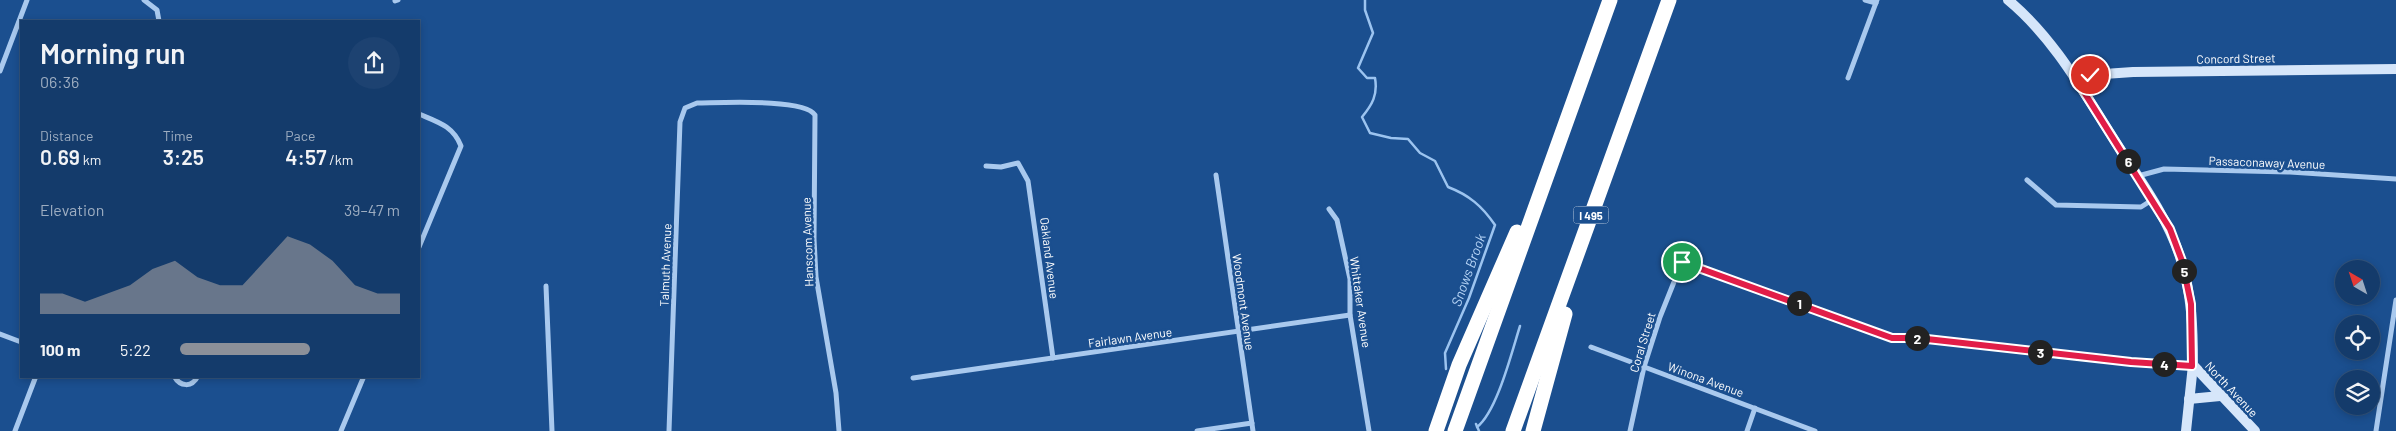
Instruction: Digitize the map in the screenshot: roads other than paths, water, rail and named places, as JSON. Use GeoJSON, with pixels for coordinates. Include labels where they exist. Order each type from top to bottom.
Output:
{"type":"FeatureCollection","features":[{"type":"Feature","properties":{"kind":"highway"},"geometry":{"type":"LineString","coordinates":[[1455,431],[1610,0]]}},
{"type":"Feature","properties":{"kind":"highway","name":"I 495"},"geometry":{"type":"LineString","coordinates":[[1513,431],[1669,0]]}},
{"type":"Feature","properties":{"kind":"highway"},"geometry":{"type":"LineString","coordinates":[[1436,431],[1459,365],[1482,310],[1560,140]]}},
{"type":"Feature","properties":{"kind":"highway"},"geometry":{"type":"LineString","coordinates":[[1533,431],[1594,206]]}},
{"type":"Feature","properties":{"kind":"main road","name":"North Avenue"},"geometry":{"type":"LineString","coordinates":[[2008,0],[2044,35],[2077,81],[2170,229],[2182,261],[2191,304],[2192,366],[2200,371],[2220,396],[2255,431]]}},
{"type":"Feature","properties":{"kind":"main road","name":"Concord Street"},"geometry":{"type":"LineString","coordinates":[[2077,81],[2090,75],[2133,72],[2396,69]]}},
{"type":"Feature","properties":{"kind":"main road"},"geometry":{"type":"LineString","coordinates":[[2186,431],[2192,366]]}},
{"type":"Feature","properties":{"kind":"main road"},"geometry":{"type":"LineString","coordinates":[[2189,400],[2220,396]]}},
{"type":"Feature","properties":{"kind":"street"},"geometry":{"type":"LineString","coordinates":[[0,71],[27,0]]}},
{"type":"Feature","properties":{"kind":"street"},"geometry":{"type":"LineString","coordinates":[[144,0],[157,10],[159,20]]}},
{"type":"Feature","properties":{"kind":"street"},"geometry":{"type":"LineString","coordinates":[[1848,78],[1876,2],[1865,0]]}},
{"type":"Feature","properties":{"kind":"street","name":"Talmuth Avenue"},"geometry":{"type":"LineString","coordinates":[[669,431],[680,122],[682,113],[690,105],[697,103],[790,104],[802,106],[813,112]]}},
{"type":"Feature","properties":{"kind":"street","name":"Hanscom Avenue"},"geometry":{"type":"LineString","coordinates":[[813,112],[816,123],[815,268],[836,393],[839,431]]}},
{"type":"Feature","properties":{"kind":"street"},"geometry":{"type":"LineString","coordinates":[[420,114],[448,126],[456,135],[461,146],[420,245]]}},
{"type":"Feature","properties":{"kind":"street","name":"Oakland Avenue"},"geometry":{"type":"LineString","coordinates":[[986,166],[1001,167],[1018,163],[1031,187],[1053,358]]}},
{"type":"Feature","properties":{"kind":"street","name":"Passaconaway Avenue"},"geometry":{"type":"LineString","coordinates":[[2137,176],[2164,169],[2290,172],[2396,178]]}},
{"type":"Feature","properties":{"kind":"street","name":"Woodmont Avenue"},"geometry":{"type":"LineString","coordinates":[[1216,175],[1253,431]]}},
{"type":"Feature","properties":{"kind":"street"},"geometry":{"type":"LineString","coordinates":[[2027,180],[2056,204],[2141,207],[2152,200]]}},
{"type":"Feature","properties":{"kind":"street","name":"Whittaker Avenue"},"geometry":{"type":"LineString","coordinates":[[1329,209],[1338,220],[1350,279],[1350,315],[1369,431]]}},
{"type":"Feature","properties":{"kind":"street","name":"Coral Street"},"geometry":{"type":"LineString","coordinates":[[1630,431],[1644,367],[1660,317],[1682,262],[1892,338],[1918,338],[2131,362],[2192,366]]}},
{"type":"Feature","properties":{"kind":"street"},"geometry":{"type":"LineString","coordinates":[[546,286],[552,431]]}},
{"type":"Feature","properties":{"kind":"street"},"geometry":{"type":"LineString","coordinates":[[2376,431],[2396,300]]}},
{"type":"Feature","properties":{"kind":"street","name":"Fairlawn Avenue"},"geometry":{"type":"LineString","coordinates":[[913,378],[1350,315]]}},
{"type":"Feature","properties":{"kind":"street"},"geometry":{"type":"LineString","coordinates":[[0,334],[20,342]]}},
{"type":"Feature","properties":{"kind":"street","name":"Winona Avenue"},"geometry":{"type":"LineString","coordinates":[[1591,346],[1815,431]]}},
{"type":"Feature","properties":{"kind":"street"},"geometry":{"type":"LineString","coordinates":[[15,431],[35,378]]}},
{"type":"Feature","properties":{"kind":"street"},"geometry":{"type":"LineString","coordinates":[[175,378],[178,382],[187,385],[194,383],[197,378]]}},
{"type":"Feature","properties":{"kind":"street"},"geometry":{"type":"LineString","coordinates":[[341,431],[363,378]]}},
{"type":"Feature","properties":{"kind":"street"},"geometry":{"type":"LineString","coordinates":[[1747,431],[1755,408]]}},
{"type":"Feature","properties":{"kind":"street"},"geometry":{"type":"LineString","coordinates":[[1197,431],[1252,423]]}},
{"type":"Feature","properties":{"kind":"waterway","name":"Snows Brook"},"geometry":{"type":"LineString","coordinates":[[1365,0],[1365,10],[1373,33],[1358,68],[1367,78],[1375,78],[1376,90],[1369,108],[1362,117],[1370,133],[1391,138],[1408,139],[1420,153],[1435,161],[1448,187],[1474,202],[1495,225],[1469,298],[1445,353],[1446,369]]}},
{"type":"Feature","properties":{"kind":"waterway"},"geometry":{"type":"LineString","coordinates":[[1477,427],[1491,408],[1497,395],[1520,326]]}},
{"type":"Feature","properties":{"kind":"waterway","name":"Snows Brook"},"geometry":{"type":"LineString","coordinates":[[1476,424],[1479,431]]}}]}
